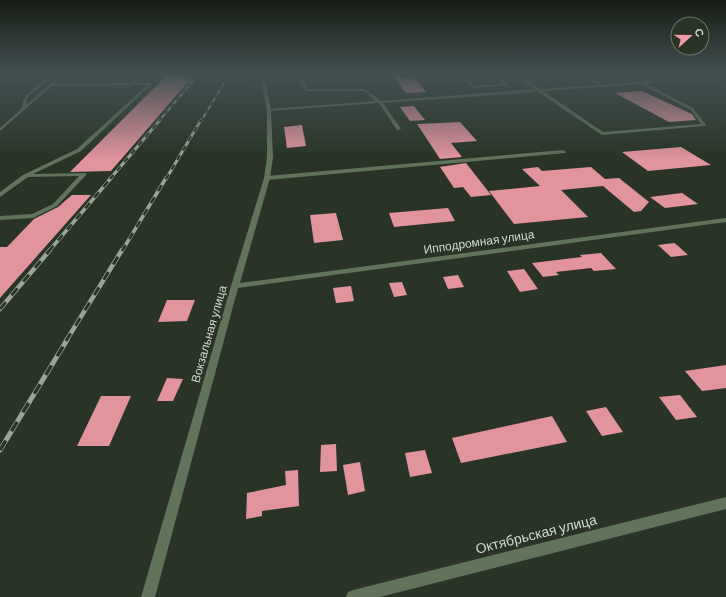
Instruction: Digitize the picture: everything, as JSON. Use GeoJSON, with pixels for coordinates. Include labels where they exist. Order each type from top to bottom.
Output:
{"type":"FeatureCollection","features":[{"type":"Feature","properties":{"kind":"street"},"geometry":{"type":"LineString","coordinates":[[23,109],[25,103]]}},
{"type":"Feature","properties":{"kind":"street"},"geometry":{"type":"LineString","coordinates":[[0,130],[30,103]]}},
{"type":"Feature","properties":{"kind":"street"},"geometry":{"type":"LineString","coordinates":[[0,195],[25,176],[79,150],[130,103]]}},
{"type":"Feature","properties":{"kind":"street","name":"Вокзальная улица"},"geometry":{"type":"LineString","coordinates":[[148,597],[235,286],[267,178],[270,157],[268,103]]}},
{"type":"Feature","properties":{"kind":"street"},"geometry":{"type":"LineString","coordinates":[[269,110],[368,103]]}},
{"type":"Feature","properties":{"kind":"street"},"geometry":{"type":"LineString","coordinates":[[381,103],[399,129]]}},
{"type":"Feature","properties":{"kind":"street"},"geometry":{"type":"LineString","coordinates":[[558,103],[602,134],[704,125],[692,109],[680,103]]}},
{"type":"Feature","properties":{"kind":"street"},"geometry":{"type":"LineString","coordinates":[[267,178],[563,152]]}},
{"type":"Feature","properties":{"kind":"street"},"geometry":{"type":"LineString","coordinates":[[1,219],[33,216],[55,205],[84,174],[25,176]]}},
{"type":"Feature","properties":{"kind":"street","name":"Ипподромная улица"},"geometry":{"type":"LineString","coordinates":[[235,286],[726,220]]}},
{"type":"Feature","properties":{"kind":"street","name":"Октябрьская улица"},"geometry":{"type":"LineString","coordinates":[[353,597],[726,503]]}},
{"type":"Feature","properties":{"kind":"building"},"geometry":{"type":"Polygon","coordinates":[[[139,103],[170,103],[111,171],[70,172],[139,103]]]}},
{"type":"Feature","properties":{"kind":"building"},"geometry":{"type":"Polygon","coordinates":[[[633,103],[668,103],[692,114],[696,120],[669,122],[633,103]]]}},
{"type":"Feature","properties":{"kind":"building"},"geometry":{"type":"Polygon","coordinates":[[[414,106],[425,120],[410,121],[400,107],[414,106]]]}},
{"type":"Feature","properties":{"kind":"building"},"geometry":{"type":"Polygon","coordinates":[[[460,122],[477,141],[451,143],[462,157],[440,159],[417,124],[460,122]]]}},
{"type":"Feature","properties":{"kind":"building"},"geometry":{"type":"Polygon","coordinates":[[[302,125],[306,146],[287,148],[284,127],[302,125]]]}},
{"type":"Feature","properties":{"kind":"building"},"geometry":{"type":"Polygon","coordinates":[[[681,147],[711,165],[648,171],[622,152],[681,147]]]}},
{"type":"Feature","properties":{"kind":"building"},"geometry":{"type":"Polygon","coordinates":[[[466,163],[491,195],[471,197],[463,187],[454,188],[440,167],[466,163]]]}},
{"type":"Feature","properties":{"kind":"building"},"geometry":{"type":"Polygon","coordinates":[[[538,167],[542,171],[591,167],[605,179],[619,178],[649,202],[641,211],[634,212],[603,186],[561,190],[588,217],[514,224],[489,191],[540,186],[522,169],[538,167]]]}},
{"type":"Feature","properties":{"kind":"building"},"geometry":{"type":"Polygon","coordinates":[[[682,193],[698,204],[665,208],[650,197],[682,193]]]}},
{"type":"Feature","properties":{"kind":"building"},"geometry":{"type":"Polygon","coordinates":[[[72,195],[91,195],[0,298],[0,247],[7,247],[34,219],[58,207],[72,195]]]}},
{"type":"Feature","properties":{"kind":"building"},"geometry":{"type":"Polygon","coordinates":[[[448,208],[455,221],[394,227],[389,213],[448,208]]]}},
{"type":"Feature","properties":{"kind":"building"},"geometry":{"type":"Polygon","coordinates":[[[336,213],[343,240],[314,243],[310,215],[336,213]]]}},
{"type":"Feature","properties":{"kind":"building"},"geometry":{"type":"Polygon","coordinates":[[[674,243],[688,255],[671,257],[658,245],[674,243]]]}},
{"type":"Feature","properties":{"kind":"building"},"geometry":{"type":"Polygon","coordinates":[[[601,253],[616,269],[594,271],[591,268],[556,272],[559,275],[543,277],[532,263],[582,257],[580,255],[601,253]]]}},
{"type":"Feature","properties":{"kind":"building"},"geometry":{"type":"Polygon","coordinates":[[[524,269],[538,289],[520,292],[507,271],[524,269]]]}},
{"type":"Feature","properties":{"kind":"building"},"geometry":{"type":"Polygon","coordinates":[[[458,275],[464,287],[448,289],[443,277],[458,275]]]}},
{"type":"Feature","properties":{"kind":"building"},"geometry":{"type":"Polygon","coordinates":[[[402,282],[407,295],[394,297],[389,283],[402,282]]]}},
{"type":"Feature","properties":{"kind":"building"},"geometry":{"type":"Polygon","coordinates":[[[351,286],[354,301],[336,303],[333,288],[351,286]]]}},
{"type":"Feature","properties":{"kind":"building"},"geometry":{"type":"Polygon","coordinates":[[[167,300],[195,300],[187,321],[158,322],[167,300]]]}},
{"type":"Feature","properties":{"kind":"building"},"geometry":{"type":"Polygon","coordinates":[[[726,365],[726,388],[702,391],[685,371],[726,365]]]}},
{"type":"Feature","properties":{"kind":"building"},"geometry":{"type":"Polygon","coordinates":[[[167,378],[183,379],[173,401],[157,401],[167,378]]]}},
{"type":"Feature","properties":{"kind":"building"},"geometry":{"type":"Polygon","coordinates":[[[680,395],[697,417],[676,420],[659,397],[680,395]]]}},
{"type":"Feature","properties":{"kind":"building"},"geometry":{"type":"Polygon","coordinates":[[[101,396],[131,396],[109,446],[77,446],[101,396]]]}},
{"type":"Feature","properties":{"kind":"building"},"geometry":{"type":"Polygon","coordinates":[[[606,407],[623,432],[602,436],[586,411],[606,407]]]}},
{"type":"Feature","properties":{"kind":"building"},"geometry":{"type":"Polygon","coordinates":[[[552,416],[567,442],[461,463],[452,438],[552,416]]]}},
{"type":"Feature","properties":{"kind":"building"},"geometry":{"type":"Polygon","coordinates":[[[336,444],[337,471],[320,472],[321,445],[336,444]]]}},
{"type":"Feature","properties":{"kind":"building"},"geometry":{"type":"Polygon","coordinates":[[[425,450],[432,473],[410,477],[405,453],[425,450]]]}},
{"type":"Feature","properties":{"kind":"building"},"geometry":{"type":"Polygon","coordinates":[[[360,462],[365,491],[348,495],[343,465],[360,462]]]}},
{"type":"Feature","properties":{"kind":"building"},"geometry":{"type":"Polygon","coordinates":[[[298,470],[299,506],[262,511],[262,516],[246,519],[247,493],[286,485],[285,471],[298,470]]]}},
{"type":"Feature","properties":{"kind":"railway"},"geometry":{"type":"LineString","coordinates":[[159,121],[174,103]]}},
{"type":"Feature","properties":{"kind":"railway"},"geometry":{"type":"LineString","coordinates":[[201,121],[212,103]]}},
{"type":"Feature","properties":{"kind":"railway"},"geometry":{"type":"LineString","coordinates":[[110,179],[160,120]]}},
{"type":"Feature","properties":{"kind":"railway"},"geometry":{"type":"LineString","coordinates":[[166,179],[201,120]]}},
{"type":"Feature","properties":{"kind":"railway"},"geometry":{"type":"LineString","coordinates":[[49,251],[111,178]]}},
{"type":"Feature","properties":{"kind":"railway"},"geometry":{"type":"LineString","coordinates":[[122,251],[166,178]]}},
{"type":"Feature","properties":{"kind":"railway"},"geometry":{"type":"LineString","coordinates":[[0,309],[50,250]]}},
{"type":"Feature","properties":{"kind":"railway"},"geometry":{"type":"LineString","coordinates":[[66,341],[122,250]]}},
{"type":"Feature","properties":{"kind":"railway"},"geometry":{"type":"LineString","coordinates":[[0,450],[67,340]]}}]}
